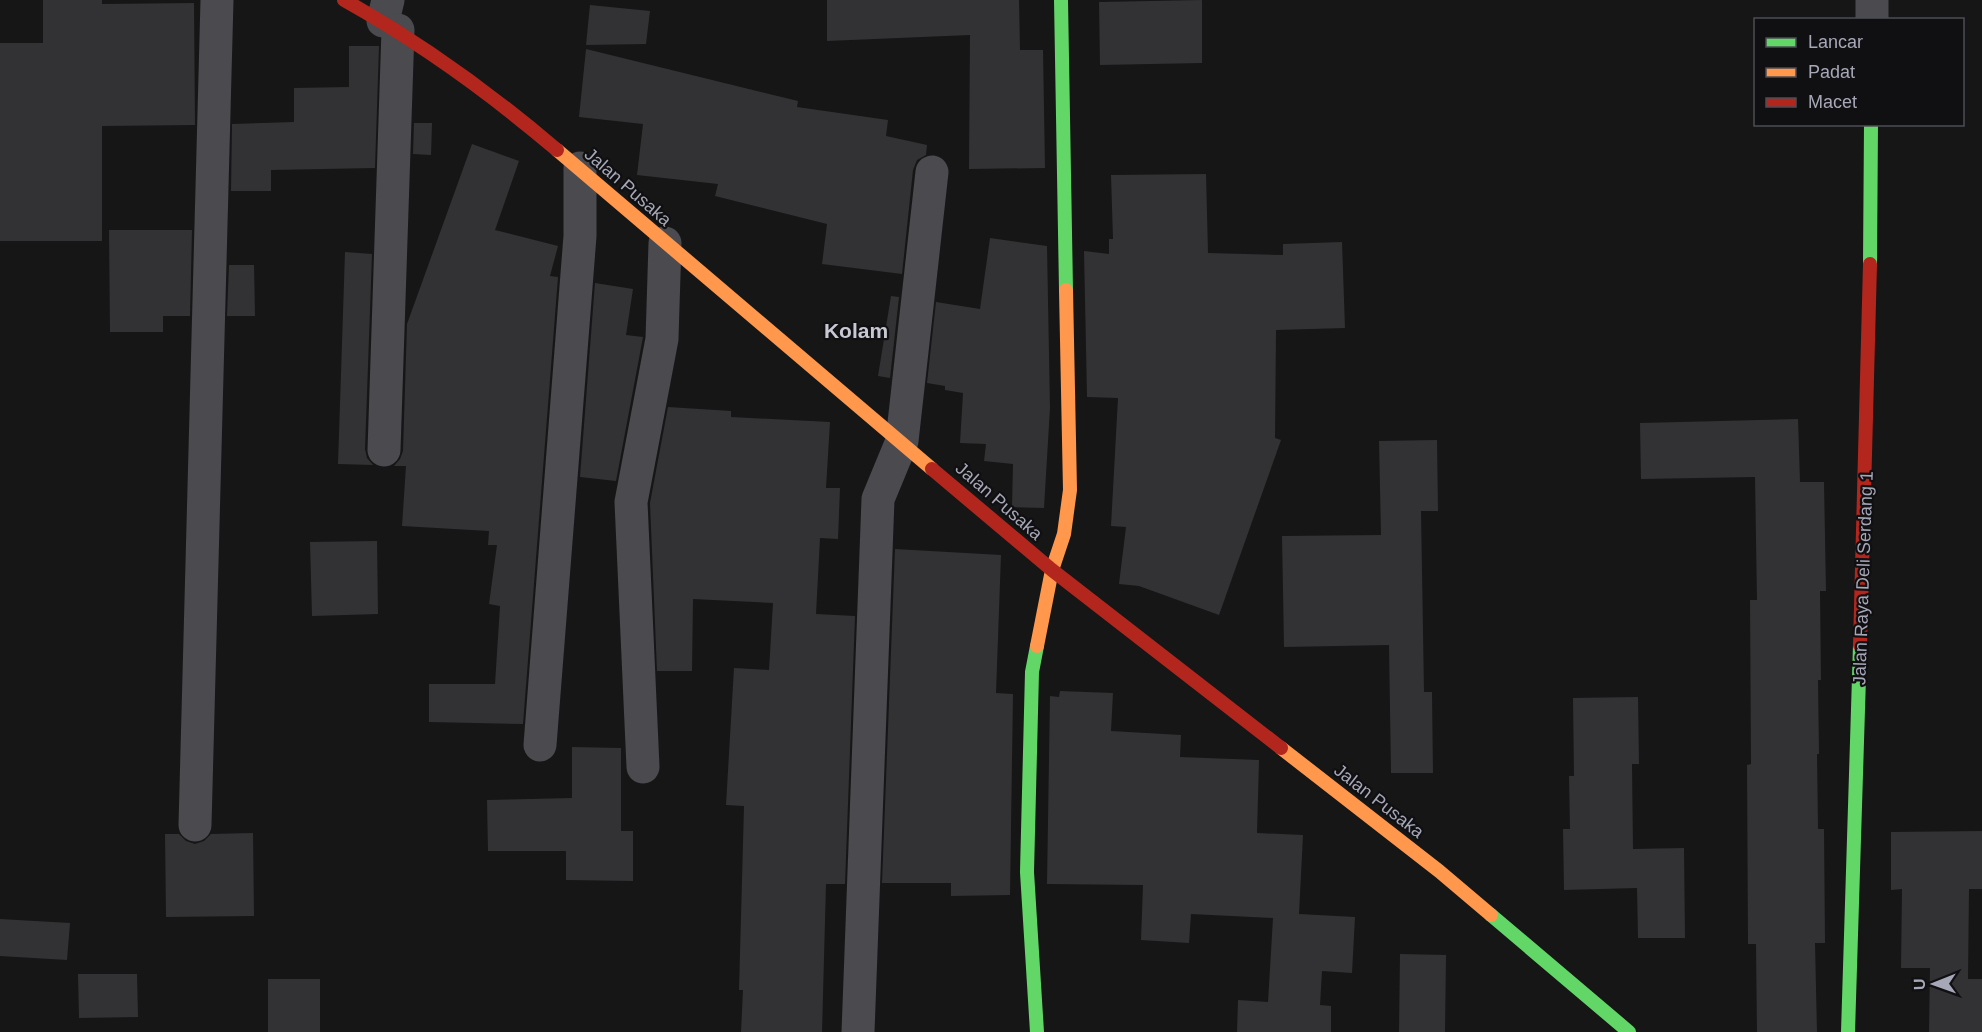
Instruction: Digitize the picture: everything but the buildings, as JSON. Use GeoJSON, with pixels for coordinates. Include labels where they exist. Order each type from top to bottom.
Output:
{"type":"FeatureCollection","features":[{"type":"Feature","properties":{"kind":"street"},"geometry":{"type":"LineString","coordinates":[[195,825],[217,0]]}},
{"type":"Feature","properties":{"kind":"street","name":"Jalan Pusaka"},"geometry":{"type":"LineString","coordinates":[[344,0],[389,17],[502,104],[1052,570],[1439,871],[1629,1032]]}},
{"type":"Feature","properties":{"kind":"street"},"geometry":{"type":"LineString","coordinates":[[1037,1032],[1028,872],[1032,672],[1052,570],[1064,534],[1070,490],[1061,0]]}},
{"type":"Feature","properties":{"kind":"street"},"geometry":{"type":"LineString","coordinates":[[1872,0],[1872,18]]}},
{"type":"Feature","properties":{"kind":"street"},"geometry":{"type":"LineString","coordinates":[[384,450],[389,17]]}},
{"type":"Feature","properties":{"kind":"street","name":"Jalan Raya Deli Serdang 1"},"geometry":{"type":"LineString","coordinates":[[1848,1032],[1870,348],[1871,126]]}},
{"type":"Feature","properties":{"kind":"street"},"geometry":{"type":"LineString","coordinates":[[540,744],[580,236],[580,168]]}},
{"type":"Feature","properties":{"kind":"street"},"geometry":{"type":"LineString","coordinates":[[858,1032],[878,499],[902,441],[932,172]]}},
{"type":"Feature","properties":{"kind":"street"},"geometry":{"type":"LineString","coordinates":[[643,767],[631,502],[662,339],[664,243]]}},
{"type":"Feature","properties":{"kind":"traffic: fast"},"geometry":{"type":"LineString","coordinates":[[1061,0],[1066,290]]}},
{"type":"Feature","properties":{"kind":"traffic: fast"},"geometry":{"type":"LineString","coordinates":[[1870,264],[1871,126]]}},
{"type":"Feature","properties":{"kind":"traffic: fast"},"geometry":{"type":"LineString","coordinates":[[1848,1032],[1860,645]]}},
{"type":"Feature","properties":{"kind":"traffic: fast"},"geometry":{"type":"LineString","coordinates":[[1037,646],[1032,672],[1027,872],[1037,1032]]}},
{"type":"Feature","properties":{"kind":"traffic: fast"},"geometry":{"type":"LineString","coordinates":[[1491,915],[1629,1032]]}},
{"type":"Feature","properties":{"kind":"traffic: slow"},"geometry":{"type":"LineString","coordinates":[[557,150],[932,469]]}},
{"type":"Feature","properties":{"kind":"traffic: slow"},"geometry":{"type":"LineString","coordinates":[[1037,646],[1052,570],[1064,534],[1070,490],[1066,290]]}},
{"type":"Feature","properties":{"kind":"traffic: slow"},"geometry":{"type":"LineString","coordinates":[[1281,748],[1439,871],[1491,915]]}},
{"type":"Feature","properties":{"kind":"traffic: jam"},"geometry":{"type":"LineString","coordinates":[[344,0],[373,16],[454,70],[557,150]]}},
{"type":"Feature","properties":{"kind":"traffic: jam"},"geometry":{"type":"LineString","coordinates":[[1860,645],[1870,264]]}},
{"type":"Feature","properties":{"kind":"traffic: jam"},"geometry":{"type":"LineString","coordinates":[[932,469],[1052,570],[1281,748]]}},
{"type":"Feature","properties":{"kind":"district","name":"Kolam"},"geometry":{"type":"Point","coordinates":[856,330]}}]}
